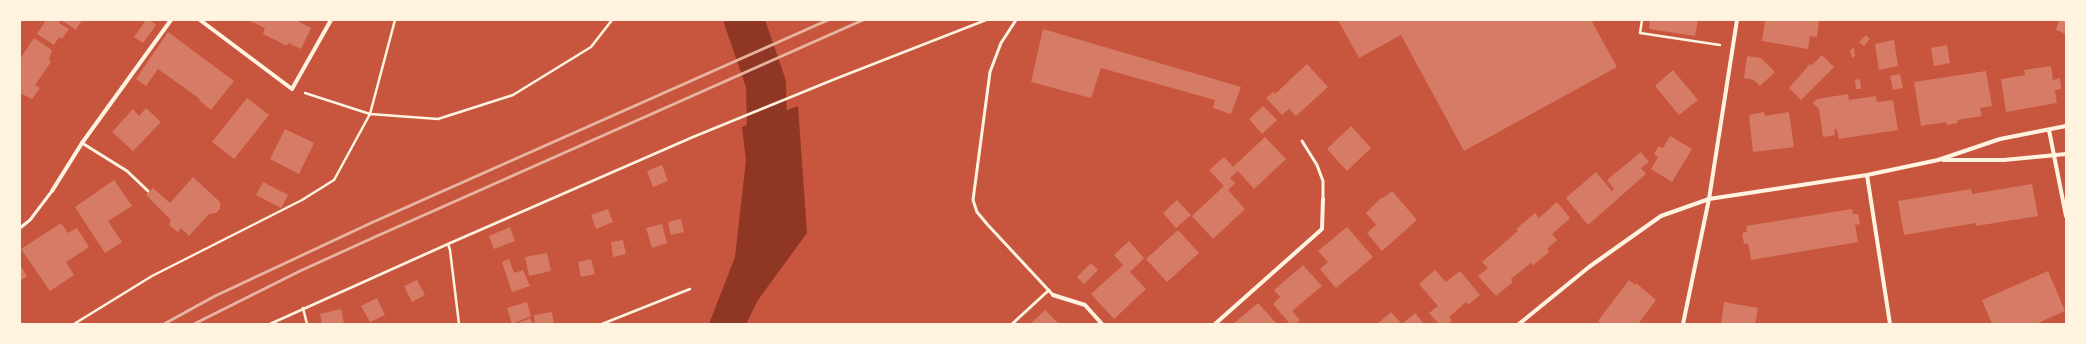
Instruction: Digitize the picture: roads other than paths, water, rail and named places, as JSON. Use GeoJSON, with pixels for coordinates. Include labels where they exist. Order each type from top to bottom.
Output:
{"type":"FeatureCollection","features":[{"type":"Feature","properties":{"kind":"street"},"geometry":{"type":"LineString","coordinates":[[52,191],[82,143],[171,20]]}},
{"type":"Feature","properties":{"kind":"street"},"geometry":{"type":"LineString","coordinates":[[200,20],[292,89],[331,20]]}},
{"type":"Feature","properties":{"kind":"street"},"geometry":{"type":"LineString","coordinates":[[1683,324],[1708,199],[1737,20]]}},
{"type":"Feature","properties":{"kind":"street"},"geometry":{"type":"LineString","coordinates":[[1519,324],[1589,267],[1661,216],[1708,199],[1867,175],[1938,160],[2000,139],[2066,126]]}},
{"type":"Feature","properties":{"kind":"street"},"geometry":{"type":"LineString","coordinates":[[2049,130],[2066,216]]}},
{"type":"Feature","properties":{"kind":"street"},"geometry":{"type":"LineString","coordinates":[[1938,160],[2004,160],[2066,154]]}},
{"type":"Feature","properties":{"kind":"street"},"geometry":{"type":"LineString","coordinates":[[1867,175],[1890,324]]}},
{"type":"Feature","properties":{"kind":"street"},"geometry":{"type":"LineString","coordinates":[[1215,324],[1322,229],[1323,199]]}},
{"type":"Feature","properties":{"kind":"street"},"geometry":{"type":"LineString","coordinates":[[1053,295],[1085,305],[1102,324]]}},
{"type":"Feature","properties":{"kind":"lane"},"geometry":{"type":"LineString","coordinates":[[1016,20],[1001,43],[990,72],[974,200],[977,212],[1053,295]]}},
{"type":"Feature","properties":{"kind":"lane"},"geometry":{"type":"LineString","coordinates":[[1302,141],[1317,165],[1323,181],[1323,199]]}},
{"type":"Feature","properties":{"kind":"lane"},"geometry":{"type":"LineString","coordinates":[[82,143],[127,171],[148,191]]}},
{"type":"Feature","properties":{"kind":"lane"},"geometry":{"type":"LineString","coordinates":[[20,228],[30,220],[52,191]]}},
{"type":"Feature","properties":{"kind":"lane"},"geometry":{"type":"LineString","coordinates":[[1012,324],[1049,290]]}},
{"type":"Feature","properties":{"kind":"waterway"},"geometry":{"type":"LineString","coordinates":[[744,20],[766,84],[768,172]]}},
{"type":"Feature","properties":{"kind":"railway"},"geometry":{"type":"LineString","coordinates":[[164,324],[215,296],[371,223],[828,20]]}},
{"type":"Feature","properties":{"kind":"railway"},"geometry":{"type":"LineString","coordinates":[[194,324],[300,271],[377,236],[863,20]]}}]}
